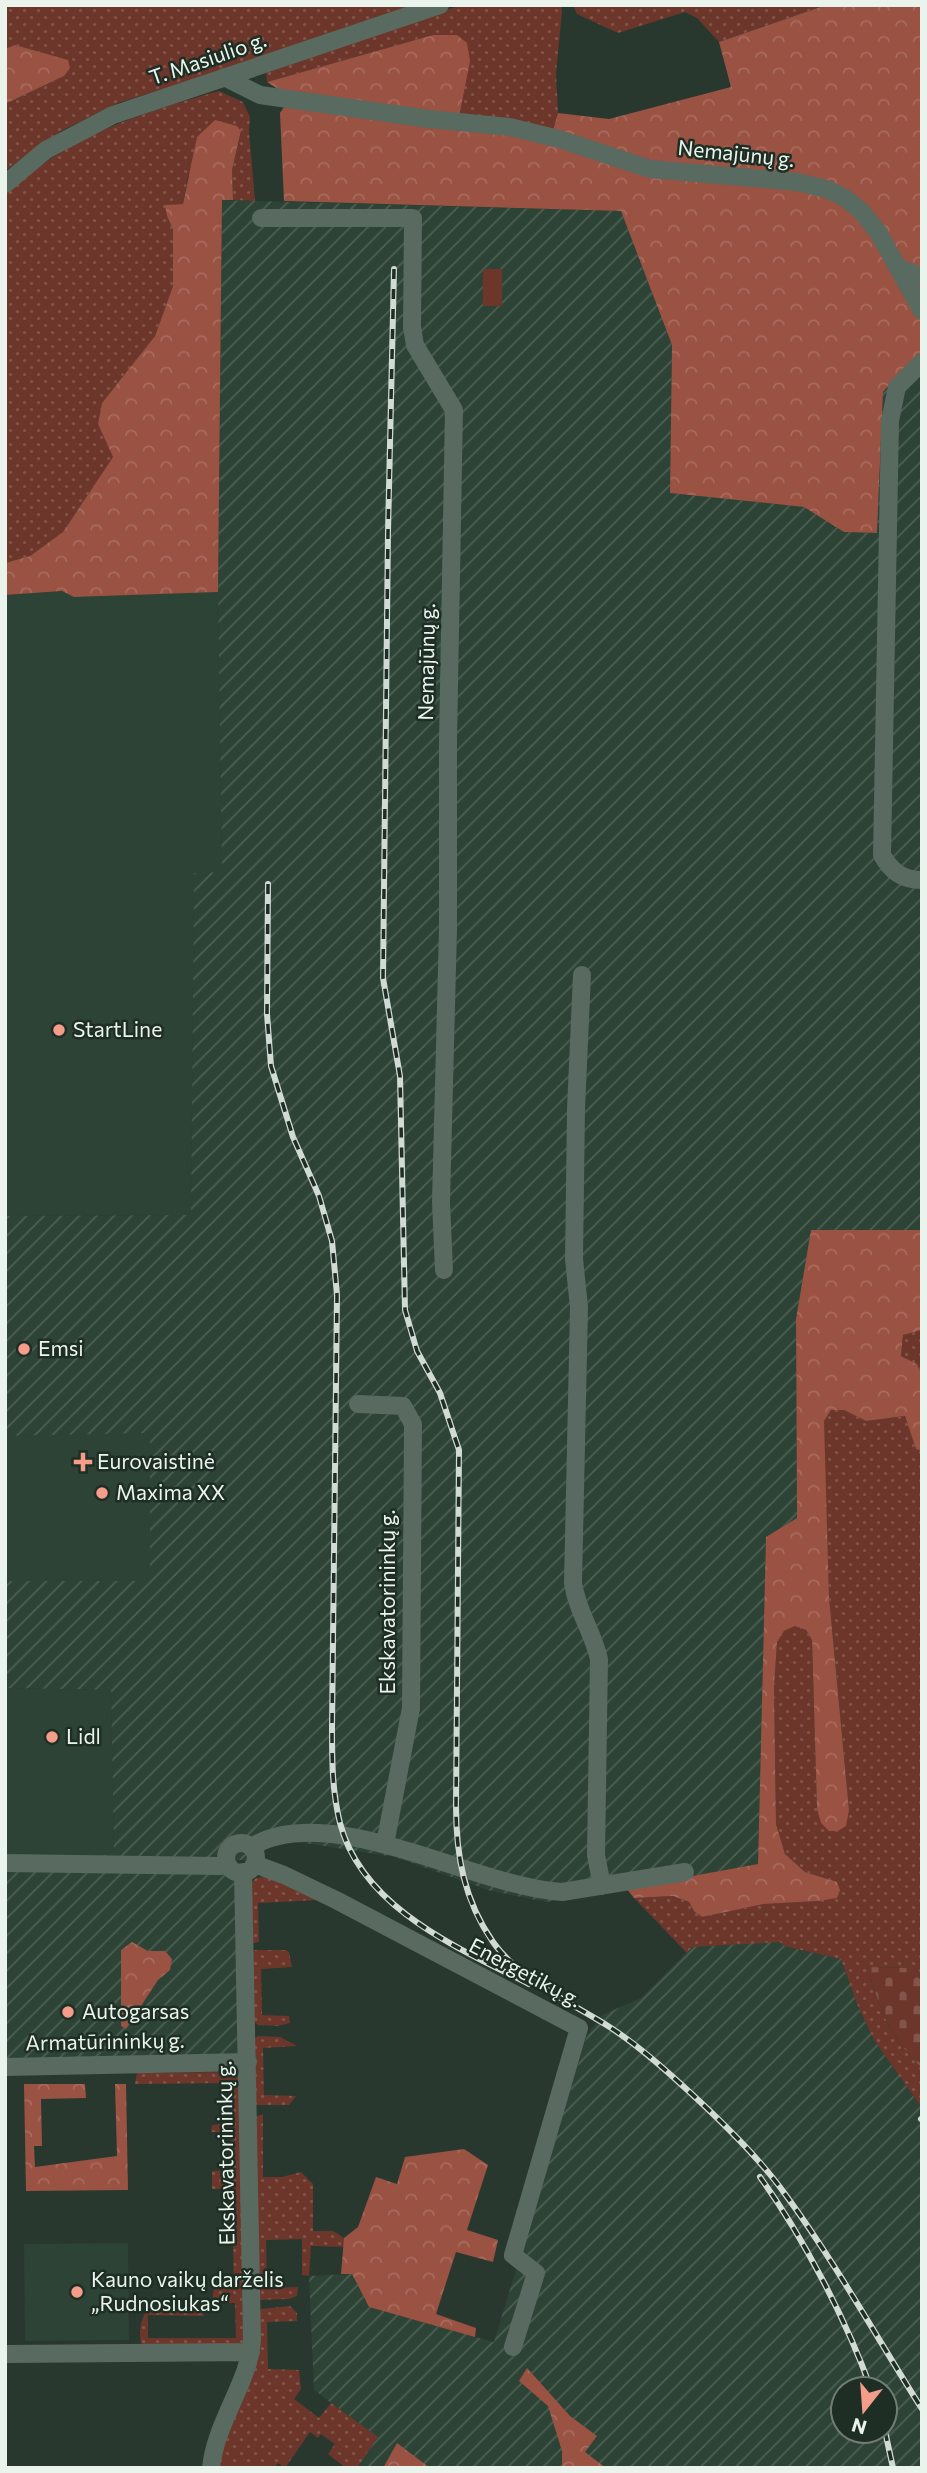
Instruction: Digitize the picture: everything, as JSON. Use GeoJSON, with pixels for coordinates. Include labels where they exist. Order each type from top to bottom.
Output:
{"type":"FeatureCollection","features":[{"type":"Feature","properties":{"kind":"street","name":"T. Masiulio g."},"geometry":{"type":"LineString","coordinates":[[5,184],[47,150],[113,115],[440,5]]}},
{"type":"Feature","properties":{"kind":"street","name":"Nemajūnų g."},"geometry":{"type":"LineString","coordinates":[[224,77],[260,95],[429,119],[510,127],[559,139],[650,169],[797,182],[827,189],[845,198],[878,232],[922,311]]}},
{"type":"Feature","properties":{"kind":"street","name":"Nemajūnų g."},"geometry":{"type":"LineString","coordinates":[[261,218],[413,218],[411,327],[415,345],[454,410],[448,742],[448,929],[441,1202],[444,1270]]}},
{"type":"Feature","properties":{"kind":"street"},"geometry":{"type":"LineString","coordinates":[[897,267],[922,277]]}},
{"type":"Feature","properties":{"kind":"street"},"geometry":{"type":"LineString","coordinates":[[922,362],[903,378],[897,387],[890,422],[883,855],[890,869],[904,877],[922,880]]}},
{"type":"Feature","properties":{"kind":"street"},"geometry":{"type":"LineString","coordinates":[[582,975],[575,1191],[574,1259],[579,1307],[573,1583],[576,1601],[596,1644],[599,1659],[596,1856],[602,1886]]}},
{"type":"Feature","properties":{"kind":"street","name":"Ekskavatorininkų g."},"geometry":{"type":"LineString","coordinates":[[358,1404],[403,1406],[413,1424],[411,1708],[385,1844]]}},
{"type":"Feature","properties":{"kind":"street"},"geometry":{"type":"LineString","coordinates":[[5,1863],[220,1866],[244,1862],[265,1839],[289,1833],[344,1836],[385,1844],[498,1881],[543,1891],[562,1892],[685,1872]]}},
{"type":"Feature","properties":{"kind":"street","name":"Ekskavatorininkų g."},"geometry":{"type":"LineString","coordinates":[[211,2468],[219,2429],[251,2352],[244,1862]]}},
{"type":"Feature","properties":{"kind":"street","name":"Energetikų g."},"geometry":{"type":"LineString","coordinates":[[244,1862],[284,1875],[337,1900],[579,2028],[513,2255],[536,2273],[513,2347]]}},
{"type":"Feature","properties":{"kind":"street","name":"Armatūrininkų g."},"geometry":{"type":"LineString","coordinates":[[5,2067],[248,2062]]}},
{"type":"Feature","properties":{"kind":"street"},"geometry":{"type":"LineString","coordinates":[[5,2354],[251,2352]]}},
{"type":"Feature","properties":{"kind":"shaded area"},"geometry":{"type":"Polygon","coordinates":[[[222,200],[621,211],[672,345],[670,493],[805,507],[844,532],[877,533],[883,392],[900,372],[922,370],[922,1230],[811,1230],[796,1319],[797,1518],[766,1538],[758,1864],[547,1902],[491,1891],[395,1857],[291,1841],[268,1846],[258,1860],[237,1860],[240,2055],[5,2062],[5,1856],[114,1855],[111,1690],[5,1688],[5,1581],[150,1581],[150,1433],[5,1436],[5,1216],[191,1215],[194,873],[222,872],[218,592],[222,200]]]}},
{"type":"Feature","properties":{"kind":"shaded area"},"geometry":{"type":"Polygon","coordinates":[[[62,591],[74,597],[218,592],[222,872],[194,874],[191,1215],[5,1216],[5,595],[62,591]]]}},
{"type":"Feature","properties":{"kind":"shaded area"},"geometry":{"type":"Polygon","coordinates":[[[150,1432],[150,1581],[5,1581],[5,1436],[150,1432]]]}},
{"type":"Feature","properties":{"kind":"shaded area"},"geometry":{"type":"Polygon","coordinates":[[[5,1688],[111,1690],[114,1856],[5,1856],[5,1688]]]}},
{"type":"Feature","properties":{"kind":"shaded area"},"geometry":{"type":"Polygon","coordinates":[[[781,1941],[784,1946],[841,1959],[857,2004],[874,2040],[922,2108],[922,2468],[357,2468],[377,2437],[314,2390],[309,2276],[352,2274],[369,2307],[494,2342],[587,2035],[602,2015],[641,1998],[692,1947],[781,1941]]]}},
{"type":"Feature","properties":{"kind":"shaded area","name":"Kauno vaikų darželis „Rudnosiukas“"},"geometry":{"type":"Polygon","coordinates":[[[128,2243],[129,2340],[25,2341],[24,2244],[128,2243]]]}},
{"type":"Feature","properties":{"kind":"green space"},"geometry":{"type":"Polygon","coordinates":[[[5,5],[418,5],[260,59],[118,103],[61,131],[5,171],[5,104],[64,76],[16,45],[5,49],[5,5]]]}},
{"type":"Feature","properties":{"kind":"green space"},"geometry":{"type":"Polygon","coordinates":[[[461,5],[561,5],[556,73],[558,113],[554,131],[459,117],[433,35],[267,82],[266,71],[461,5]]]}},
{"type":"Feature","properties":{"kind":"green space"},"geometry":{"type":"Polygon","coordinates":[[[573,5],[826,5],[719,42],[697,18],[685,12],[618,33],[577,14],[573,5]]]}},
{"type":"Feature","properties":{"kind":"green space"},"geometry":{"type":"Polygon","coordinates":[[[826,5],[922,5],[922,370],[900,372],[883,392],[877,533],[844,532],[804,507],[670,493],[672,345],[621,211],[284,201],[280,113],[284,107],[500,131],[550,142],[558,113],[609,119],[731,87],[719,42],[826,5]]]}},
{"type":"Feature","properties":{"kind":"green space"},"geometry":{"type":"Polygon","coordinates":[[[433,35],[457,35],[467,43],[470,61],[459,117],[278,89],[267,82],[433,35]]]}},
{"type":"Feature","properties":{"kind":"green space"},"geometry":{"type":"Polygon","coordinates":[[[15,45],[68,60],[70,68],[64,76],[5,104],[5,49],[15,45]]]}},
{"type":"Feature","properties":{"kind":"green space"},"geometry":{"type":"Polygon","coordinates":[[[219,91],[243,102],[250,117],[255,201],[233,200],[232,170],[241,132],[188,176],[183,204],[166,205],[167,216],[173,228],[173,286],[155,336],[102,403],[98,424],[113,457],[63,532],[30,556],[5,563],[5,195],[53,157],[79,142],[132,118],[219,91]]]}},
{"type":"Feature","properties":{"kind":"green space"},"geometry":{"type":"Polygon","coordinates":[[[215,120],[237,126],[241,131],[232,170],[233,200],[222,200],[218,592],[74,597],[62,591],[5,595],[5,563],[30,556],[63,532],[113,457],[98,424],[102,403],[155,336],[173,286],[173,229],[165,205],[183,204],[197,137],[215,120]]]}},
{"type":"Feature","properties":{"kind":"green space"},"geometry":{"type":"Polygon","coordinates":[[[483,269],[502,269],[502,306],[483,306],[483,269]]]}},
{"type":"Feature","properties":{"kind":"green space"},"geometry":{"type":"Polygon","coordinates":[[[811,1230],[922,1230],[922,1330],[903,1335],[901,1356],[917,1364],[922,1375],[922,1451],[916,1449],[905,1416],[866,1421],[844,1410],[831,1410],[824,1421],[829,1597],[849,1810],[846,1826],[838,1831],[829,1831],[821,1823],[817,1809],[812,1640],[806,1630],[795,1626],[784,1631],[777,1642],[774,1687],[776,1824],[785,1854],[805,1872],[837,1882],[840,1890],[837,1898],[764,1904],[702,1917],[694,1911],[689,1902],[673,1896],[634,1898],[626,1888],[758,1864],[766,1537],[797,1518],[796,1319],[811,1230]]]}},
{"type":"Feature","properties":{"kind":"green space"},"geometry":{"type":"Polygon","coordinates":[[[922,1330],[922,1375],[917,1364],[901,1356],[903,1335],[922,1330]]]}},
{"type":"Feature","properties":{"kind":"green space"},"geometry":{"type":"Polygon","coordinates":[[[831,1410],[844,1410],[866,1421],[905,1416],[916,1448],[922,1451],[922,1984],[915,1968],[867,1967],[887,2022],[901,2045],[922,2068],[922,2108],[874,2040],[857,2004],[841,1959],[784,1946],[780,1942],[692,1947],[687,1953],[634,1898],[673,1896],[689,1902],[694,1911],[702,1917],[764,1904],[818,1901],[837,1882],[805,1872],[785,1854],[776,1824],[774,1687],[777,1641],[784,1631],[795,1626],[806,1630],[812,1640],[817,1809],[849,1810],[829,1597],[823,1439],[824,1421],[831,1410]]]}},
{"type":"Feature","properties":{"kind":"green space"},"geometry":{"type":"Polygon","coordinates":[[[256,1878],[274,1878],[318,1900],[258,1903],[259,1942],[253,1943],[251,1883],[256,1878]]]}},
{"type":"Feature","properties":{"kind":"green space"},"geometry":{"type":"Polygon","coordinates":[[[132,1942],[148,1951],[165,1951],[172,1959],[170,1970],[158,1980],[126,2029],[121,2026],[121,1950],[132,1942]]]}},
{"type":"Feature","properties":{"kind":"green space"},"geometry":{"type":"Polygon","coordinates":[[[255,1950],[289,1952],[292,1967],[261,1969],[262,2015],[289,2016],[290,2023],[278,2026],[258,2025],[253,2021],[251,1953],[255,1950]]]}},
{"type":"Feature","properties":{"kind":"green space"},"geometry":{"type":"Polygon","coordinates":[[[867,1967],[915,1968],[922,1984],[922,2068],[894,2033],[881,2009],[867,1967]]]}},
{"type":"Feature","properties":{"kind":"green space"},"geometry":{"type":"Polygon","coordinates":[[[258,2036],[280,2037],[297,2046],[263,2048],[264,2095],[296,2096],[289,2105],[255,2105],[253,2040],[258,2036]]]}},
{"type":"Feature","properties":{"kind":"green space"},"geometry":{"type":"Polygon","coordinates":[[[241,2072],[243,2345],[142,2346],[140,2328],[147,2311],[203,2311],[204,2316],[148,2315],[148,2338],[236,2338],[235,2303],[212,2303],[214,2287],[234,2286],[232,2189],[212,2189],[212,2171],[232,2170],[231,2132],[211,2132],[212,2125],[223,2124],[224,2115],[231,2115],[231,2083],[135,2084],[137,2073],[241,2072]]]}},
{"type":"Feature","properties":{"kind":"green space"},"geometry":{"type":"Polygon","coordinates":[[[24,2084],[85,2084],[86,2098],[41,2099],[42,2146],[34,2146],[35,2167],[117,2156],[115,2084],[126,2084],[128,2190],[26,2191],[24,2084]]]}},
{"type":"Feature","properties":{"kind":"green space"},"geometry":{"type":"Polygon","coordinates":[[[263,2114],[263,2177],[282,2177],[301,2172],[313,2184],[313,2231],[333,2231],[344,2238],[344,2247],[311,2246],[309,2276],[302,2275],[302,2239],[266,2240],[267,2288],[298,2287],[297,2296],[289,2299],[259,2300],[255,2117],[263,2114]]]}},
{"type":"Feature","properties":{"kind":"green space"},"geometry":{"type":"Polygon","coordinates":[[[464,2149],[488,2165],[467,2230],[498,2240],[493,2262],[456,2252],[436,2314],[476,2328],[475,2337],[369,2307],[352,2274],[341,2274],[344,2238],[358,2227],[376,2177],[397,2184],[405,2157],[464,2149]]]}},
{"type":"Feature","properties":{"kind":"green space"},"geometry":{"type":"Polygon","coordinates":[[[290,2306],[297,2313],[297,2321],[267,2322],[268,2369],[299,2370],[301,2389],[294,2399],[319,2418],[331,2403],[378,2437],[357,2468],[346,2468],[328,2454],[335,2444],[321,2434],[318,2438],[310,2432],[285,2468],[278,2463],[274,2468],[217,2468],[259,2313],[261,2309],[290,2306]]]}},
{"type":"Feature","properties":{"kind":"green space"},"geometry":{"type":"Polygon","coordinates":[[[527,2368],[570,2416],[597,2436],[585,2452],[606,2468],[562,2468],[562,2451],[548,2406],[519,2381],[527,2368]]]}},
{"type":"Feature","properties":{"kind":"green space"},"geometry":{"type":"Polygon","coordinates":[[[397,2443],[430,2468],[383,2468],[397,2443]]]}},
{"type":"Feature","properties":{"kind":"railway"},"geometry":{"type":"LineString","coordinates":[[394,269],[383,978],[400,1076],[405,1310],[417,1351],[440,1393],[459,1450],[456,1806],[464,1877],[483,1926],[493,1942],[517,1968],[647,2054],[737,2137],[763,2166],[821,2246],[922,2409]]}},
{"type":"Feature","properties":{"kind":"railway"},"geometry":{"type":"LineString","coordinates":[[268,884],[267,1014],[271,1066],[293,1137],[319,1196],[332,1241],[337,1295],[332,1739],[337,1811],[352,1853],[369,1879],[391,1902],[444,1940],[529,1984]]}},
{"type":"Feature","properties":{"kind":"railway"},"geometry":{"type":"LineString","coordinates":[[760,2177],[792,2225],[822,2279],[866,2375]]}},
{"type":"Feature","properties":{"kind":"railway"},"geometry":{"type":"LineString","coordinates":[[888,2445],[893,2468]]}},
{"type":"Feature","properties":{"kind":"place","name":"StartLine"},"geometry":{"type":"Point","coordinates":[59,1030]}},
{"type":"Feature","properties":{"kind":"place","name":"Emsi"},"geometry":{"type":"Point","coordinates":[24,1349]}},
{"type":"Feature","properties":{"kind":"place","name":"Eurovaistinė"},"geometry":{"type":"Point","coordinates":[83,1462]}},
{"type":"Feature","properties":{"kind":"place","name":"Maxima XX"},"geometry":{"type":"Point","coordinates":[102,1493]}},
{"type":"Feature","properties":{"kind":"place","name":"Lidl"},"geometry":{"type":"Point","coordinates":[52,1737]}},
{"type":"Feature","properties":{"kind":"place","name":"Autogarsas"},"geometry":{"type":"Point","coordinates":[68,2012]}},
{"type":"Feature","properties":{"kind":"place","name":"Kauno vaikų darželis „Rudnosiukas“"},"geometry":{"type":"Point","coordinates":[77,2292]}}]}
